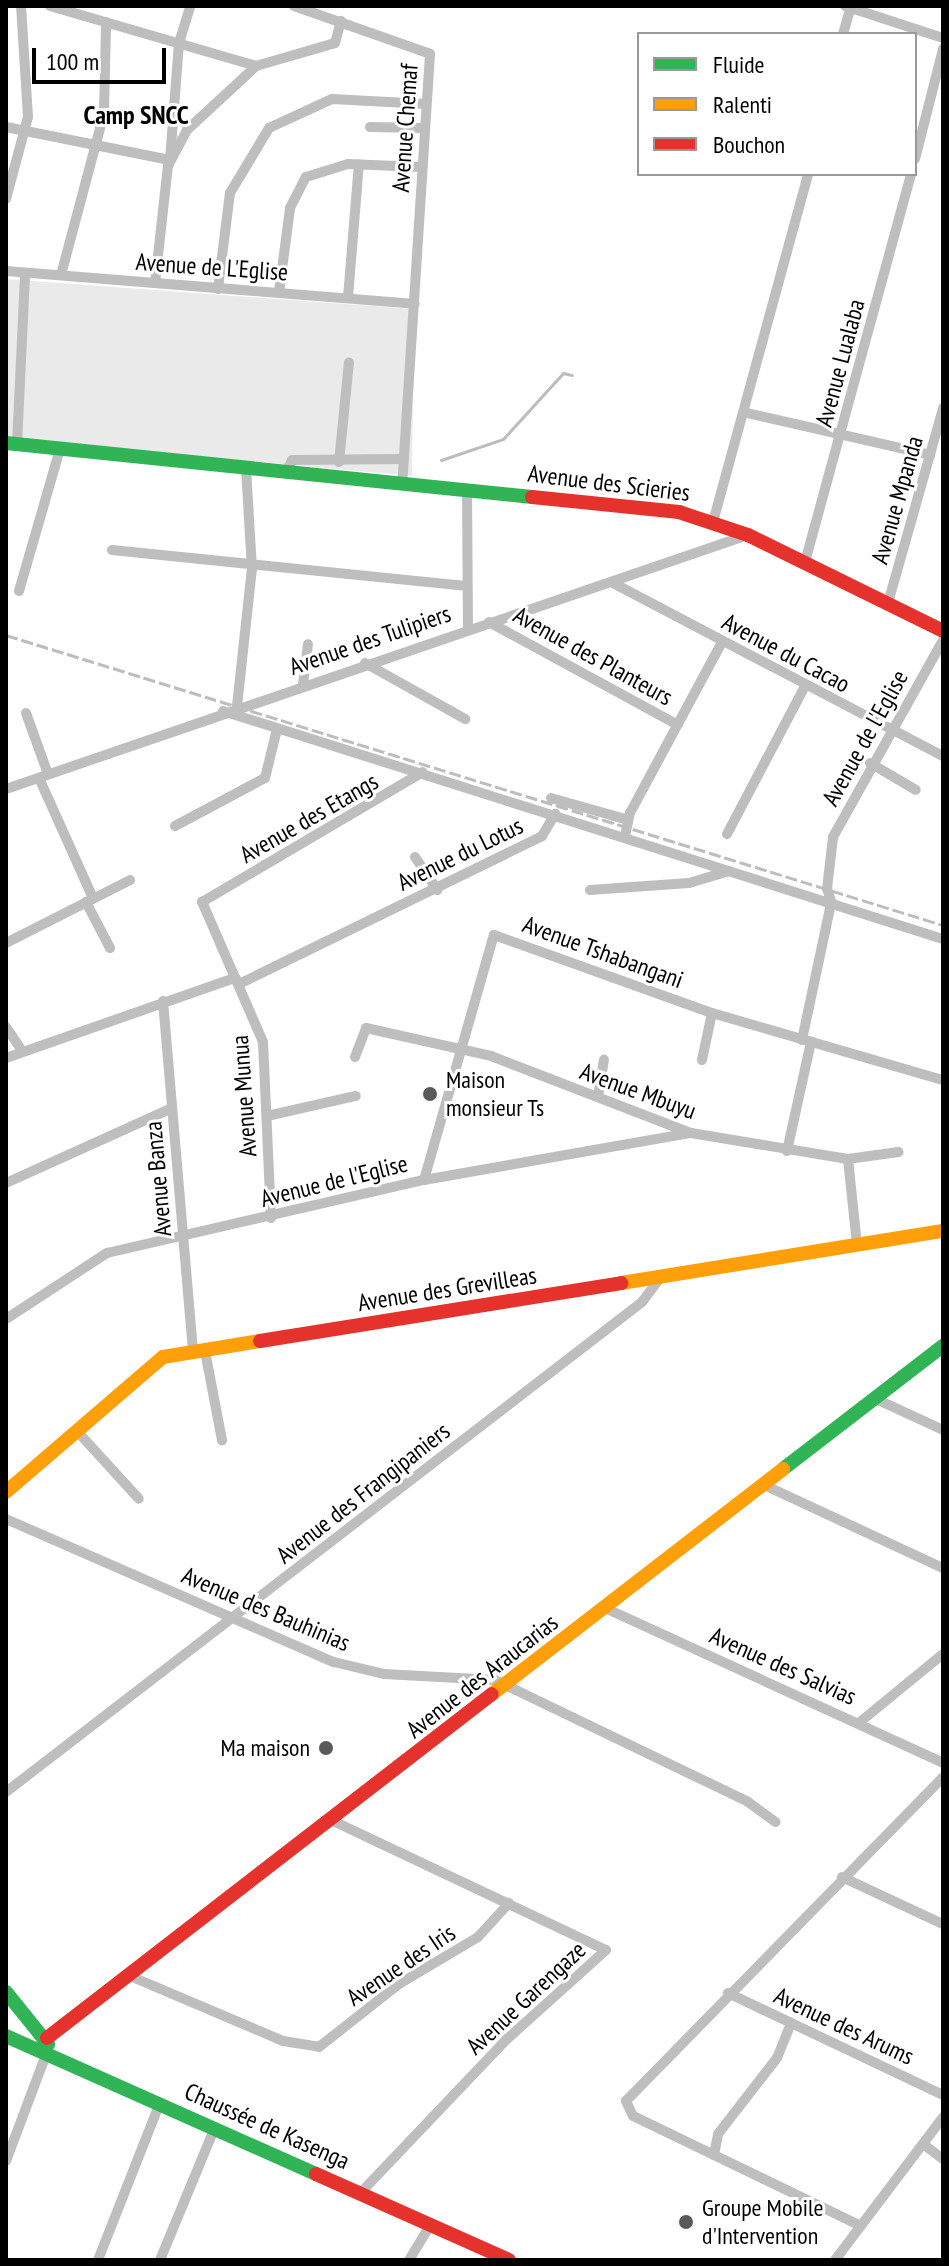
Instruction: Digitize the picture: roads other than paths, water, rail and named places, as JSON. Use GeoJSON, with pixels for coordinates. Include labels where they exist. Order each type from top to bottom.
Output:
{"type":"FeatureCollection","features":[{"type":"Feature","properties":{"kind":"street"},"geometry":{"type":"LineString","coordinates":[[6,199],[26,130],[21,6]]}},
{"type":"Feature","properties":{"kind":"street"},"geometry":{"type":"LineString","coordinates":[[50,6],[256,66]]}},
{"type":"Feature","properties":{"kind":"street"},"geometry":{"type":"LineString","coordinates":[[155,283],[170,160],[179,43],[190,6]]}},
{"type":"Feature","properties":{"kind":"street","name":"Avenue Chemaf"},"geometry":{"type":"LineString","coordinates":[[294,6],[428,49],[402,482]]}},
{"type":"Feature","properties":{"kind":"street"},"geometry":{"type":"LineString","coordinates":[[843,32],[849,7],[943,38]]}},
{"type":"Feature","properties":{"kind":"street"},"geometry":{"type":"LineString","coordinates":[[170,160],[198,114],[256,66],[332,44],[341,21]]}},
{"type":"Feature","properties":{"kind":"street"},"geometry":{"type":"LineString","coordinates":[[61,275],[97,145],[106,22]]}},
{"type":"Feature","properties":{"kind":"street"},"geometry":{"type":"LineString","coordinates":[[917,151],[943,49]]}},
{"type":"Feature","properties":{"kind":"street"},"geometry":{"type":"LineString","coordinates":[[218,289],[230,193],[269,128],[332,99],[426,104]]}},
{"type":"Feature","properties":{"kind":"street"},"geometry":{"type":"LineString","coordinates":[[6,127],[170,160]]}},
{"type":"Feature","properties":{"kind":"street"},"geometry":{"type":"LineString","coordinates":[[370,127],[424,128]]}},
{"type":"Feature","properties":{"kind":"street"},"geometry":{"type":"LineString","coordinates":[[348,297],[359,164]]}},
{"type":"Feature","properties":{"kind":"street"},"geometry":{"type":"LineString","coordinates":[[279,292],[296,190],[320,168],[359,164],[421,167]]}},
{"type":"Feature","properties":{"kind":"street"},"geometry":{"type":"LineString","coordinates":[[713,522],[747,413],[807,176]]}},
{"type":"Feature","properties":{"kind":"street","name":"Avenue Lualaba"},"geometry":{"type":"LineString","coordinates":[[805,562],[910,176]]}},
{"type":"Feature","properties":{"kind":"street","name":"Avenue de L'Eglise"},"geometry":{"type":"LineString","coordinates":[[6,271],[415,304]]}},
{"type":"Feature","properties":{"kind":"street"},"geometry":{"type":"LineString","coordinates":[[12,444],[25,274]]}},
{"type":"Feature","properties":{"kind":"street"},"geometry":{"type":"LineString","coordinates":[[339,462],[349,362]]}},
{"type":"Feature","properties":{"kind":"street","name":"Avenue Mpanda"},"geometry":{"type":"LineString","coordinates":[[888,603],[943,408]]}},
{"type":"Feature","properties":{"kind":"street"},"geometry":{"type":"LineString","coordinates":[[747,413],[943,462]]}},
{"type":"Feature","properties":{"kind":"street","name":"Avenue des Scieries"},"geometry":{"type":"LineString","coordinates":[[12,444],[652,507],[713,522],[748,535],[943,631]]}},
{"type":"Feature","properties":{"kind":"street"},"geometry":{"type":"LineString","coordinates":[[19,591],[60,449]]}},
{"type":"Feature","properties":{"kind":"street"},"geometry":{"type":"LineString","coordinates":[[286,472],[292,460],[339,462],[404,459]]}},
{"type":"Feature","properties":{"kind":"street"},"geometry":{"type":"LineString","coordinates":[[237,706],[252,569],[246,468]]}},
{"type":"Feature","properties":{"kind":"street"},"geometry":{"type":"LineString","coordinates":[[467,489],[465,586],[468,629]]}},
{"type":"Feature","properties":{"kind":"street","name":"Avenue des Tulipiers"},"geometry":{"type":"LineString","coordinates":[[6,789],[237,706],[613,583],[748,535]]}},
{"type":"Feature","properties":{"kind":"street"},"geometry":{"type":"LineString","coordinates":[[112,550],[252,569],[465,586]]}},
{"type":"Feature","properties":{"kind":"street","name":"Avenue du Cacao"},"geometry":{"type":"LineString","coordinates":[[613,583],[943,756]]}},
{"type":"Feature","properties":{"kind":"street","name":"Avenue des Planteurs"},"geometry":{"type":"LineString","coordinates":[[489,622],[678,725]]}},
{"type":"Feature","properties":{"kind":"street","name":"Avenue de l'Eglise"},"geometry":{"type":"LineString","coordinates":[[787,1151],[832,904],[827,889],[833,837],[870,763],[943,640]]}},
{"type":"Feature","properties":{"kind":"street"},"geometry":{"type":"LineString","coordinates":[[625,836],[628,820],[722,642]]}},
{"type":"Feature","properties":{"kind":"street"},"geometry":{"type":"LineString","coordinates":[[303,684],[308,644]]}},
{"type":"Feature","properties":{"kind":"street"},"geometry":{"type":"LineString","coordinates":[[365,663],[465,719]]}},
{"type":"Feature","properties":{"kind":"street"},"geometry":{"type":"LineString","coordinates":[[727,834],[805,686]]}},
{"type":"Feature","properties":{"kind":"street","name":"Avenue des Etangs"},"geometry":{"type":"LineString","coordinates":[[223,711],[555,814]]}},
{"type":"Feature","properties":{"kind":"street"},"geometry":{"type":"LineString","coordinates":[[26,713],[44,776],[110,948]]}},
{"type":"Feature","properties":{"kind":"street"},"geometry":{"type":"LineString","coordinates":[[175,826],[265,778],[277,729]]}},
{"type":"Feature","properties":{"kind":"street"},"geometry":{"type":"LineString","coordinates":[[870,763],[916,790]]}},
{"type":"Feature","properties":{"kind":"street","name":"Avenue des Etangs"},"geometry":{"type":"LineString","coordinates":[[212,895],[423,772]]}},
{"type":"Feature","properties":{"kind":"street"},"geometry":{"type":"LineString","coordinates":[[551,798],[628,820]]}},
{"type":"Feature","properties":{"kind":"street","name":"Avenue du Lotus"},"geometry":{"type":"LineString","coordinates":[[6,1058],[163,1001],[237,981],[437,890],[542,836],[555,814],[943,939]]}},
{"type":"Feature","properties":{"kind":"street"},"geometry":{"type":"LineString","coordinates":[[415,857],[437,890]]}},
{"type":"Feature","properties":{"kind":"street"},"geometry":{"type":"LineString","coordinates":[[590,890],[689,883],[729,871]]}},
{"type":"Feature","properties":{"kind":"street"},"geometry":{"type":"LineString","coordinates":[[6,943],[130,880]]}},
{"type":"Feature","properties":{"kind":"street","name":"Avenue Munua"},"geometry":{"type":"LineString","coordinates":[[212,895],[201,905],[263,1042],[271,1218]]}},
{"type":"Feature","properties":{"kind":"street","name":"Avenue Tshabangani"},"geometry":{"type":"LineString","coordinates":[[424,1180],[459,1047],[497,935],[712,1013],[943,1080]]}},
{"type":"Feature","properties":{"kind":"street","name":"Avenue Banza"},"geometry":{"type":"LineString","coordinates":[[163,1001],[182,1236],[199,1352],[222,1440]]}},
{"type":"Feature","properties":{"kind":"street"},"geometry":{"type":"LineString","coordinates":[[702,1060],[712,1013]]}},
{"type":"Feature","properties":{"kind":"street"},"geometry":{"type":"LineString","coordinates":[[6,1027],[22,1051]]}},
{"type":"Feature","properties":{"kind":"street","name":"Avenue Mbuyu"},"geometry":{"type":"LineString","coordinates":[[355,1057],[366,1028],[459,1047],[691,1133],[848,1159],[899,1152]]}},
{"type":"Feature","properties":{"kind":"street"},"geometry":{"type":"LineString","coordinates":[[598,1097],[604,1059]]}},
{"type":"Feature","properties":{"kind":"street"},"geometry":{"type":"LineString","coordinates":[[267,1116],[356,1096]]}},
{"type":"Feature","properties":{"kind":"street"},"geometry":{"type":"LineString","coordinates":[[6,1183],[172,1108]]}},
{"type":"Feature","properties":{"kind":"street","name":"Avenue de l'Eglise"},"geometry":{"type":"LineString","coordinates":[[6,1319],[96,1256],[271,1218],[424,1180],[691,1133]]}},
{"type":"Feature","properties":{"kind":"street"},"geometry":{"type":"LineString","coordinates":[[848,1159],[857,1245]]}},
{"type":"Feature","properties":{"kind":"street","name":"Avenue des Grevilleas"},"geometry":{"type":"LineString","coordinates":[[6,1492],[150,1364],[199,1352],[943,1231]]}},
{"type":"Feature","properties":{"kind":"street","name":"Avenue des Frangipaniers"},"geometry":{"type":"LineString","coordinates":[[6,1792],[642,1302],[661,1277]]}},
{"type":"Feature","properties":{"kind":"street","name":"Avenue des Araucarias"},"geometry":{"type":"LineString","coordinates":[[47,2045],[130,1976],[943,1346]]}},
{"type":"Feature","properties":{"kind":"street"},"geometry":{"type":"LineString","coordinates":[[876,1399],[943,1430]]}},
{"type":"Feature","properties":{"kind":"street"},"geometry":{"type":"LineString","coordinates":[[76,1430],[139,1499]]}},
{"type":"Feature","properties":{"kind":"street"},"geometry":{"type":"LineString","coordinates":[[764,1485],[943,1568]]}},
{"type":"Feature","properties":{"kind":"street","name":"Avenue des Bauhinias"},"geometry":{"type":"LineString","coordinates":[[6,1519],[352,1668],[484,1677],[748,1802],[776,1822]]}},
{"type":"Feature","properties":{"kind":"street","name":"Avenue des Salvias"},"geometry":{"type":"LineString","coordinates":[[605,1608],[860,1722],[943,1763]]}},
{"type":"Feature","properties":{"kind":"street"},"geometry":{"type":"LineString","coordinates":[[860,1722],[943,1654]]}},
{"type":"Feature","properties":{"kind":"street"},"geometry":{"type":"LineString","coordinates":[[861,2226],[633,2116],[628,2098],[943,1777]]}},
{"type":"Feature","properties":{"kind":"street","name":"Avenue Garengaze"},"geometry":{"type":"LineString","coordinates":[[331,1820],[606,1951],[507,2039],[362,2191]]}},
{"type":"Feature","properties":{"kind":"street"},"geometry":{"type":"LineString","coordinates":[[842,1877],[943,1924]]}},
{"type":"Feature","properties":{"kind":"street","name":"Avenue des Iris"},"geometry":{"type":"LineString","coordinates":[[130,1976],[283,2041],[319,2047],[391,1990],[478,1937],[509,1903]]}},
{"type":"Feature","properties":{"kind":"street"},"geometry":{"type":"LineString","coordinates":[[6,1992],[47,2045],[6,2161]]}},
{"type":"Feature","properties":{"kind":"street","name":"Avenue des Arums"},"geometry":{"type":"LineString","coordinates":[[728,1993],[943,2095]]}},
{"type":"Feature","properties":{"kind":"street"},"geometry":{"type":"LineString","coordinates":[[714,2155],[718,2134],[777,2058],[791,2023]]}},
{"type":"Feature","properties":{"kind":"street","name":"Chaussée de Kasenga"},"geometry":{"type":"LineString","coordinates":[[6,2036],[47,2045],[160,2103],[431,2224],[486,2256],[509,2260]]}},
{"type":"Feature","properties":{"kind":"street"},"geometry":{"type":"LineString","coordinates":[[98,2260],[160,2103]]}},
{"type":"Feature","properties":{"kind":"street"},"geometry":{"type":"LineString","coordinates":[[835,2260],[943,2117]]}},
{"type":"Feature","properties":{"kind":"street"},"geometry":{"type":"LineString","coordinates":[[160,2260],[215,2127]]}},
{"type":"Feature","properties":{"kind":"street"},"geometry":{"type":"LineString","coordinates":[[923,2144],[943,2159]]}},
{"type":"Feature","properties":{"kind":"street"},"geometry":{"type":"LineString","coordinates":[[409,2260],[431,2224]]}},
{"type":"Feature","properties":{"kind":"waterway"},"geometry":{"type":"LineString","coordinates":[[441,460],[503,439],[563,373],[572,375]]}},
{"type":"Feature","properties":{"kind":"railway"},"geometry":{"type":"LineString","coordinates":[[6,635],[943,925]]}},
{"type":"Feature","properties":{"kind":"place","name":"Maison monsieur Ts"},"geometry":{"type":"Point","coordinates":[430,1094]}},
{"type":"Feature","properties":{"kind":"place","name":"Ma maison"},"geometry":{"type":"Point","coordinates":[326,1748]}},
{"type":"Feature","properties":{"kind":"place","name":"Groupe Mobile d'Intervention"},"geometry":{"type":"Point","coordinates":[686,2222]}},
{"type":"Feature","properties":{"kind":"district","name":"Camp SNCC"},"geometry":{"type":"Point","coordinates":[136,115]}}]}
